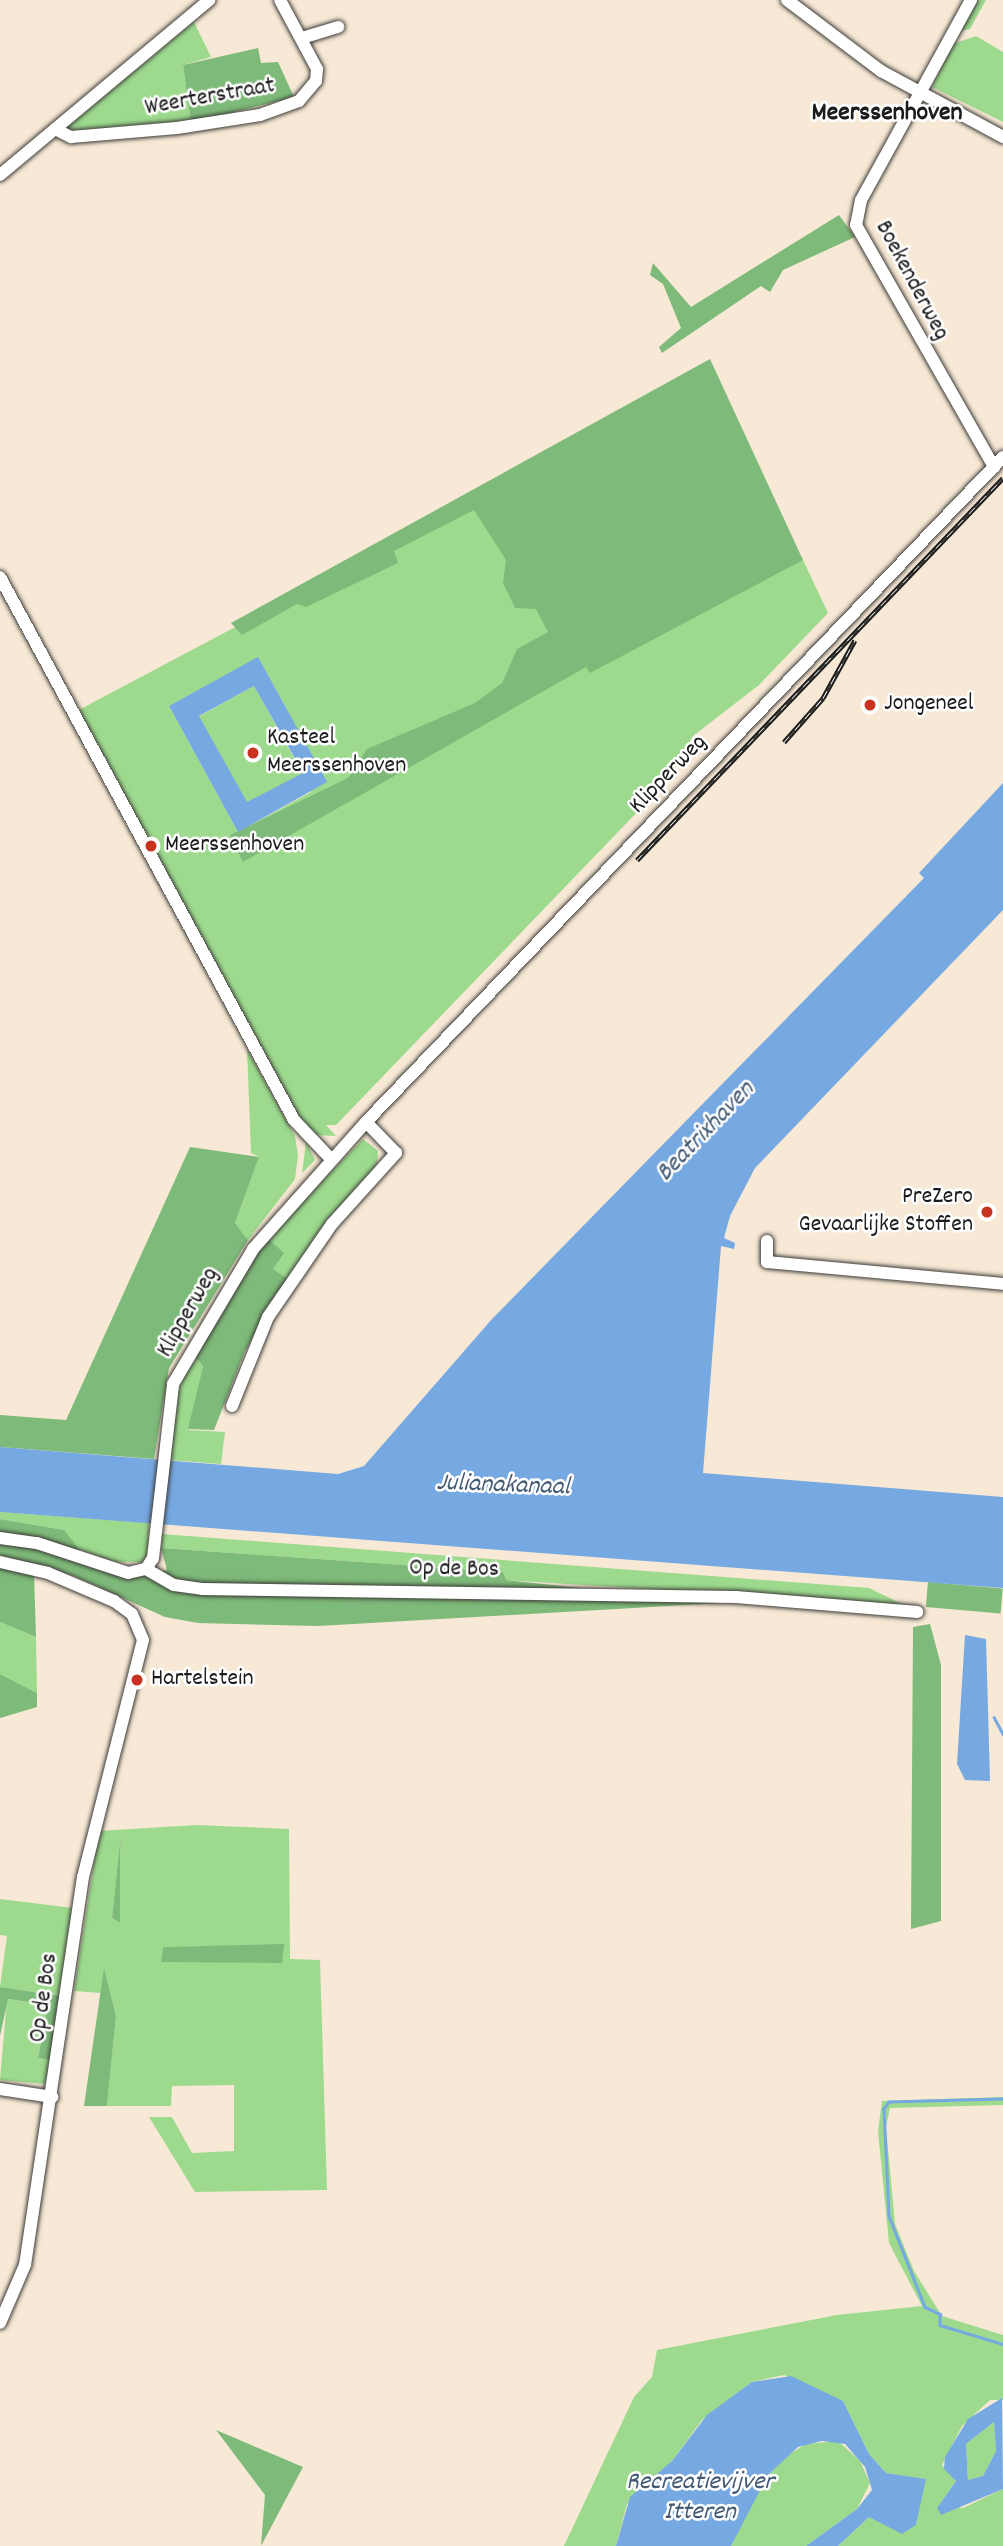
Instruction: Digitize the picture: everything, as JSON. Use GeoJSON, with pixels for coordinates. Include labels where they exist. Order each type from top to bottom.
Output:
{"type":"FeatureCollection","features":[{"type":"Feature","properties":{"kind":"street"},"geometry":{"type":"LineString","coordinates":[[0,175],[209,0]]}},
{"type":"Feature","properties":{"kind":"street","name":"Weerterstraat"},"geometry":{"type":"LineString","coordinates":[[55,130],[71,137],[166,130],[286,107],[317,78],[302,38],[280,0]]}},
{"type":"Feature","properties":{"kind":"street"},"geometry":{"type":"LineString","coordinates":[[786,0],[919,95],[1003,137]]}},
{"type":"Feature","properties":{"kind":"street","name":"Boekenderweg"},"geometry":{"type":"LineString","coordinates":[[971,0],[861,200],[856,225],[998,462]]}},
{"type":"Feature","properties":{"kind":"street"},"geometry":{"type":"LineString","coordinates":[[302,38],[338,27]]}},
{"type":"Feature","properties":{"kind":"street","name":"Klipperweg"},"geometry":{"type":"LineString","coordinates":[[146,1569],[155,1532],[163,1448],[173,1384],[190,1348],[254,1249],[331,1159],[998,462]]}},
{"type":"Feature","properties":{"kind":"street"},"geometry":{"type":"LineString","coordinates":[[0,577],[295,1120],[331,1159]]}},
{"type":"Feature","properties":{"kind":"street"},"geometry":{"type":"LineString","coordinates":[[232,1406],[268,1317],[332,1224],[396,1153],[366,1122]]}},
{"type":"Feature","properties":{"kind":"street"},"geometry":{"type":"LineString","coordinates":[[767,1241],[766,1262],[1003,1284]]}},
{"type":"Feature","properties":{"kind":"street","name":"Op de Bos"},"geometry":{"type":"LineString","coordinates":[[0,1538],[37,1543],[128,1573],[146,1569],[202,1589],[736,1597],[917,1612]]}},
{"type":"Feature","properties":{"kind":"street","name":"Op de Bos"},"geometry":{"type":"LineString","coordinates":[[0,1562],[48,1573],[114,1601],[132,1614],[143,1640],[83,1877],[25,2265],[0,2323]]}},
{"type":"Feature","properties":{"kind":"street"},"geometry":{"type":"LineString","coordinates":[[0,2089],[52,2097]]}},
{"type":"Feature","properties":{"kind":"green space"},"geometry":{"type":"Polygon","coordinates":[[[975,0],[986,0],[970,29],[958,31],[975,0]]]}},
{"type":"Feature","properties":{"kind":"green space"},"geometry":{"type":"Polygon","coordinates":[[[194,22],[211,57],[183,65],[191,123],[68,133],[67,127],[194,22]]]}},
{"type":"Feature","properties":{"kind":"green space"},"geometry":{"type":"Polygon","coordinates":[[[976,36],[1003,52],[1003,122],[932,87],[953,44],[976,36]]]}},
{"type":"Feature","properties":{"kind":"green space"},"geometry":{"type":"Polygon","coordinates":[[[258,48],[261,63],[278,62],[294,97],[191,123],[183,65],[258,48]]]}},
{"type":"Feature","properties":{"kind":"green space"},"geometry":{"type":"Polygon","coordinates":[[[839,215],[855,237],[783,270],[770,292],[761,286],[662,353],[659,347],[681,328],[663,284],[650,275],[653,263],[691,307],[839,215]]]}},
{"type":"Feature","properties":{"kind":"green space"},"geometry":{"type":"Polygon","coordinates":[[[710,359],[803,560],[590,673],[586,667],[243,862],[230,835],[348,778],[367,749],[475,703],[502,683],[517,649],[548,632],[536,609],[515,608],[503,583],[506,560],[474,510],[394,551],[398,563],[306,607],[297,604],[242,635],[231,623],[710,359]]]}},
{"type":"Feature","properties":{"kind":"green space"},"geometry":{"type":"Polygon","coordinates":[[[544,463],[803,560],[828,613],[759,685],[693,736],[668,780],[336,1125],[326,1125],[336,1136],[315,1135],[302,1122],[75,712],[544,463]],[[258,658],[169,706],[238,832],[311,792],[290,715],[258,658]]]}},
{"type":"Feature","properties":{"kind":"green space"},"geometry":{"type":"Polygon","coordinates":[[[254,686],[302,773],[247,804],[199,717],[254,686]]]}},
{"type":"Feature","properties":{"kind":"green space"},"geometry":{"type":"Polygon","coordinates":[[[247,1049],[295,1136],[298,1156],[295,1179],[248,1240],[235,1223],[259,1157],[251,1153],[247,1049]]]}},
{"type":"Feature","properties":{"kind":"green space"},"geometry":{"type":"Polygon","coordinates":[[[363,1139],[378,1151],[377,1164],[288,1279],[272,1269],[267,1238],[363,1139]]]}},
{"type":"Feature","properties":{"kind":"green space"},"geometry":{"type":"Polygon","coordinates":[[[306,1142],[315,1160],[302,1173],[304,1158],[306,1142]]]}},
{"type":"Feature","properties":{"kind":"green space"},"geometry":{"type":"Polygon","coordinates":[[[190,1147],[259,1157],[235,1223],[248,1240],[169,1368],[154,1459],[0,1447],[0,1415],[66,1420],[190,1147]]]}},
{"type":"Feature","properties":{"kind":"green space"},"geometry":{"type":"Polygon","coordinates":[[[267,1238],[284,1253],[273,1269],[288,1279],[245,1351],[214,1430],[188,1429],[203,1366],[193,1354],[267,1238]]]}},
{"type":"Feature","properties":{"kind":"green space"},"geometry":{"type":"Polygon","coordinates":[[[193,1354],[203,1366],[189,1430],[225,1432],[221,1464],[168,1460],[176,1398],[193,1354]]]}},
{"type":"Feature","properties":{"kind":"green space"},"geometry":{"type":"Polygon","coordinates":[[[0,1512],[149,1523],[147,1562],[115,1562],[72,1547],[64,1530],[0,1519],[0,1512]]]}},
{"type":"Feature","properties":{"kind":"green space"},"geometry":{"type":"Polygon","coordinates":[[[0,1519],[64,1530],[92,1566],[129,1579],[167,1570],[161,1548],[503,1572],[506,1580],[720,1603],[318,1626],[198,1623],[165,1617],[74,1576],[0,1555],[0,1519]]]}},
{"type":"Feature","properties":{"kind":"green space"},"geometry":{"type":"Polygon","coordinates":[[[162,1534],[869,1588],[904,1605],[505,1580],[503,1572],[161,1548],[162,1534]]]}},
{"type":"Feature","properties":{"kind":"green space"},"geometry":{"type":"Polygon","coordinates":[[[0,1567],[34,1574],[36,1637],[0,1622],[0,1567]]]}},
{"type":"Feature","properties":{"kind":"green space"},"geometry":{"type":"Polygon","coordinates":[[[928,1582],[1003,1589],[1001,1613],[926,1607],[928,1582]]]}},
{"type":"Feature","properties":{"kind":"green space"},"geometry":{"type":"Polygon","coordinates":[[[0,1622],[36,1637],[37,1693],[0,1674],[0,1622]]]}},
{"type":"Feature","properties":{"kind":"green space"},"geometry":{"type":"Polygon","coordinates":[[[930,1624],[941,1665],[941,1921],[911,1929],[913,1627],[930,1624]]]}},
{"type":"Feature","properties":{"kind":"green space"},"geometry":{"type":"Polygon","coordinates":[[[0,1674],[37,1693],[37,1707],[0,1718],[0,1674]]]}},
{"type":"Feature","properties":{"kind":"green space"},"geometry":{"type":"Polygon","coordinates":[[[196,1825],[289,1829],[290,1959],[320,1960],[327,2190],[195,2192],[149,2117],[172,2117],[192,2153],[234,2151],[234,2085],[172,2086],[171,2106],[107,2106],[116,2016],[104,1969],[101,1993],[74,1991],[99,1831],[196,1825]],[[121,1833],[112,1918],[120,1923],[120,1859],[121,1833]],[[226,1946],[163,1947],[161,1962],[226,1946]]]}},
{"type":"Feature","properties":{"kind":"green space"},"geometry":{"type":"Polygon","coordinates":[[[121,1832],[120,1859],[120,1923],[112,1918],[121,1832]]]}},
{"type":"Feature","properties":{"kind":"green space"},"geometry":{"type":"Polygon","coordinates":[[[0,1899],[73,1908],[61,1996],[0,1987],[7,1936],[0,1935],[0,1899]]]}},
{"type":"Feature","properties":{"kind":"green space"},"geometry":{"type":"Polygon","coordinates":[[[284,1944],[282,1963],[161,1962],[163,1947],[284,1944]]]}},
{"type":"Feature","properties":{"kind":"green space"},"geometry":{"type":"Polygon","coordinates":[[[104,1968],[116,2016],[107,2106],[84,2106],[104,1968]]]}},
{"type":"Feature","properties":{"kind":"green space"},"geometry":{"type":"Polygon","coordinates":[[[0,1987],[61,1996],[51,2060],[38,2058],[48,2005],[8,1999],[0,2036],[0,1987]]]}},
{"type":"Feature","properties":{"kind":"green space"},"geometry":{"type":"Polygon","coordinates":[[[7,1999],[48,2005],[38,2058],[51,2060],[45,2084],[0,2080],[7,1999]]]}},
{"type":"Feature","properties":{"kind":"green space"},"geometry":{"type":"Polygon","coordinates":[[[1003,2097],[1003,2105],[890,2108],[886,2127],[895,2224],[914,2271],[942,2316],[1003,2335],[1003,2400],[990,2400],[962,2426],[942,2465],[956,2481],[939,2505],[963,2508],[1003,2489],[1003,2546],[838,2546],[869,2517],[916,2525],[925,2479],[886,2473],[869,2454],[843,2401],[784,2375],[752,2382],[702,2420],[672,2461],[627,2504],[616,2546],[564,2546],[634,2397],[652,2377],[657,2350],[837,2315],[922,2306],[889,2243],[878,2131],[882,2101],[1003,2097]]]}},
{"type":"Feature","properties":{"kind":"green space"},"geometry":{"type":"Polygon","coordinates":[[[994,2422],[996,2451],[983,2476],[968,2480],[966,2444],[994,2422]]]}},
{"type":"Feature","properties":{"kind":"green space"},"geometry":{"type":"Polygon","coordinates":[[[216,2430],[303,2467],[261,2546],[265,2495],[216,2430]]]}},
{"type":"Feature","properties":{"kind":"green space"},"geometry":{"type":"Polygon","coordinates":[[[838,2441],[860,2461],[870,2483],[857,2509],[806,2546],[731,2546],[756,2489],[785,2457],[806,2444],[838,2441]]]}},
{"type":"Feature","properties":{"kind":"water"},"geometry":{"type":"Polygon","coordinates":[[[258,657],[327,782],[238,832],[169,706],[258,657]],[[254,686],[199,716],[247,802],[303,773],[254,686]]]}},
{"type":"Feature","properties":{"kind":"water"},"geometry":{"type":"Polygon","coordinates":[[[1003,783],[1003,910],[755,1168],[730,1216],[724,1238],[735,1243],[734,1249],[721,1246],[703,1473],[1003,1497],[1003,1588],[0,1512],[0,1447],[338,1474],[364,1466],[492,1319],[924,878],[919,873],[1003,783]]]}},
{"type":"Feature","properties":{"kind":"water"},"geometry":{"type":"Polygon","coordinates":[[[965,1635],[986,1639],[990,1781],[965,1780],[957,1764],[965,1635]]]}},
{"type":"Feature","properties":{"kind":"water","name":"Recreatievijver Itteren"},"geometry":{"type":"Polygon","coordinates":[[[791,2376],[843,2401],[869,2454],[886,2473],[926,2479],[916,2525],[902,2534],[869,2517],[838,2546],[806,2546],[857,2509],[872,2490],[865,2467],[845,2444],[822,2441],[798,2447],[768,2475],[731,2546],[616,2546],[630,2497],[672,2461],[707,2415],[752,2382],[791,2376]]]}},
{"type":"Feature","properties":{"kind":"water"},"geometry":{"type":"Polygon","coordinates":[[[1002,2398],[1003,2489],[941,2515],[937,2508],[956,2481],[944,2469],[945,2457],[968,2419],[1002,2398]],[[994,2422],[966,2444],[968,2480],[983,2476],[996,2451],[994,2422]]]}},
{"type":"Feature","properties":{"kind":"waterway"},"geometry":{"type":"LineString","coordinates":[[994,1717],[1003,1734]]}},
{"type":"Feature","properties":{"kind":"waterway"},"geometry":{"type":"LineString","coordinates":[[1003,2099],[889,2102],[884,2109],[889,2216],[925,2307],[940,2314],[940,2325],[1003,2344]]}},
{"type":"Feature","properties":{"kind":"railway"},"geometry":{"type":"LineString","coordinates":[[637,860],[1003,478]]}},
{"type":"Feature","properties":{"kind":"railway"},"geometry":{"type":"LineString","coordinates":[[784,742],[823,698],[855,640]]}},
{"type":"Feature","properties":{"kind":"place","name":"Jongeneel"},"geometry":{"type":"Point","coordinates":[870,705]}},
{"type":"Feature","properties":{"kind":"place","name":"Kasteel Meerssenhoven"},"geometry":{"type":"Point","coordinates":[253,753]}},
{"type":"Feature","properties":{"kind":"place","name":"Meerssenhoven"},"geometry":{"type":"Point","coordinates":[151,846]}},
{"type":"Feature","properties":{"kind":"place","name":"PreZero Gevaarlijke Stoffen"},"geometry":{"type":"Point","coordinates":[987,1212]}},
{"type":"Feature","properties":{"kind":"place","name":"Hartelstein"},"geometry":{"type":"Point","coordinates":[137,1680]}},
{"type":"Feature","properties":{"kind":"district","name":"Meerssenhoven"},"geometry":{"type":"Point","coordinates":[887,114]}},
{"type":"Feature","properties":{"kind":"water label","name":"Beatrixhaven"},"geometry":{"type":"Point","coordinates":[706,1132]}},
{"type":"Feature","properties":{"kind":"water label","name":"Julianakanaal"},"geometry":{"type":"Point","coordinates":[503,1486]}}]}
